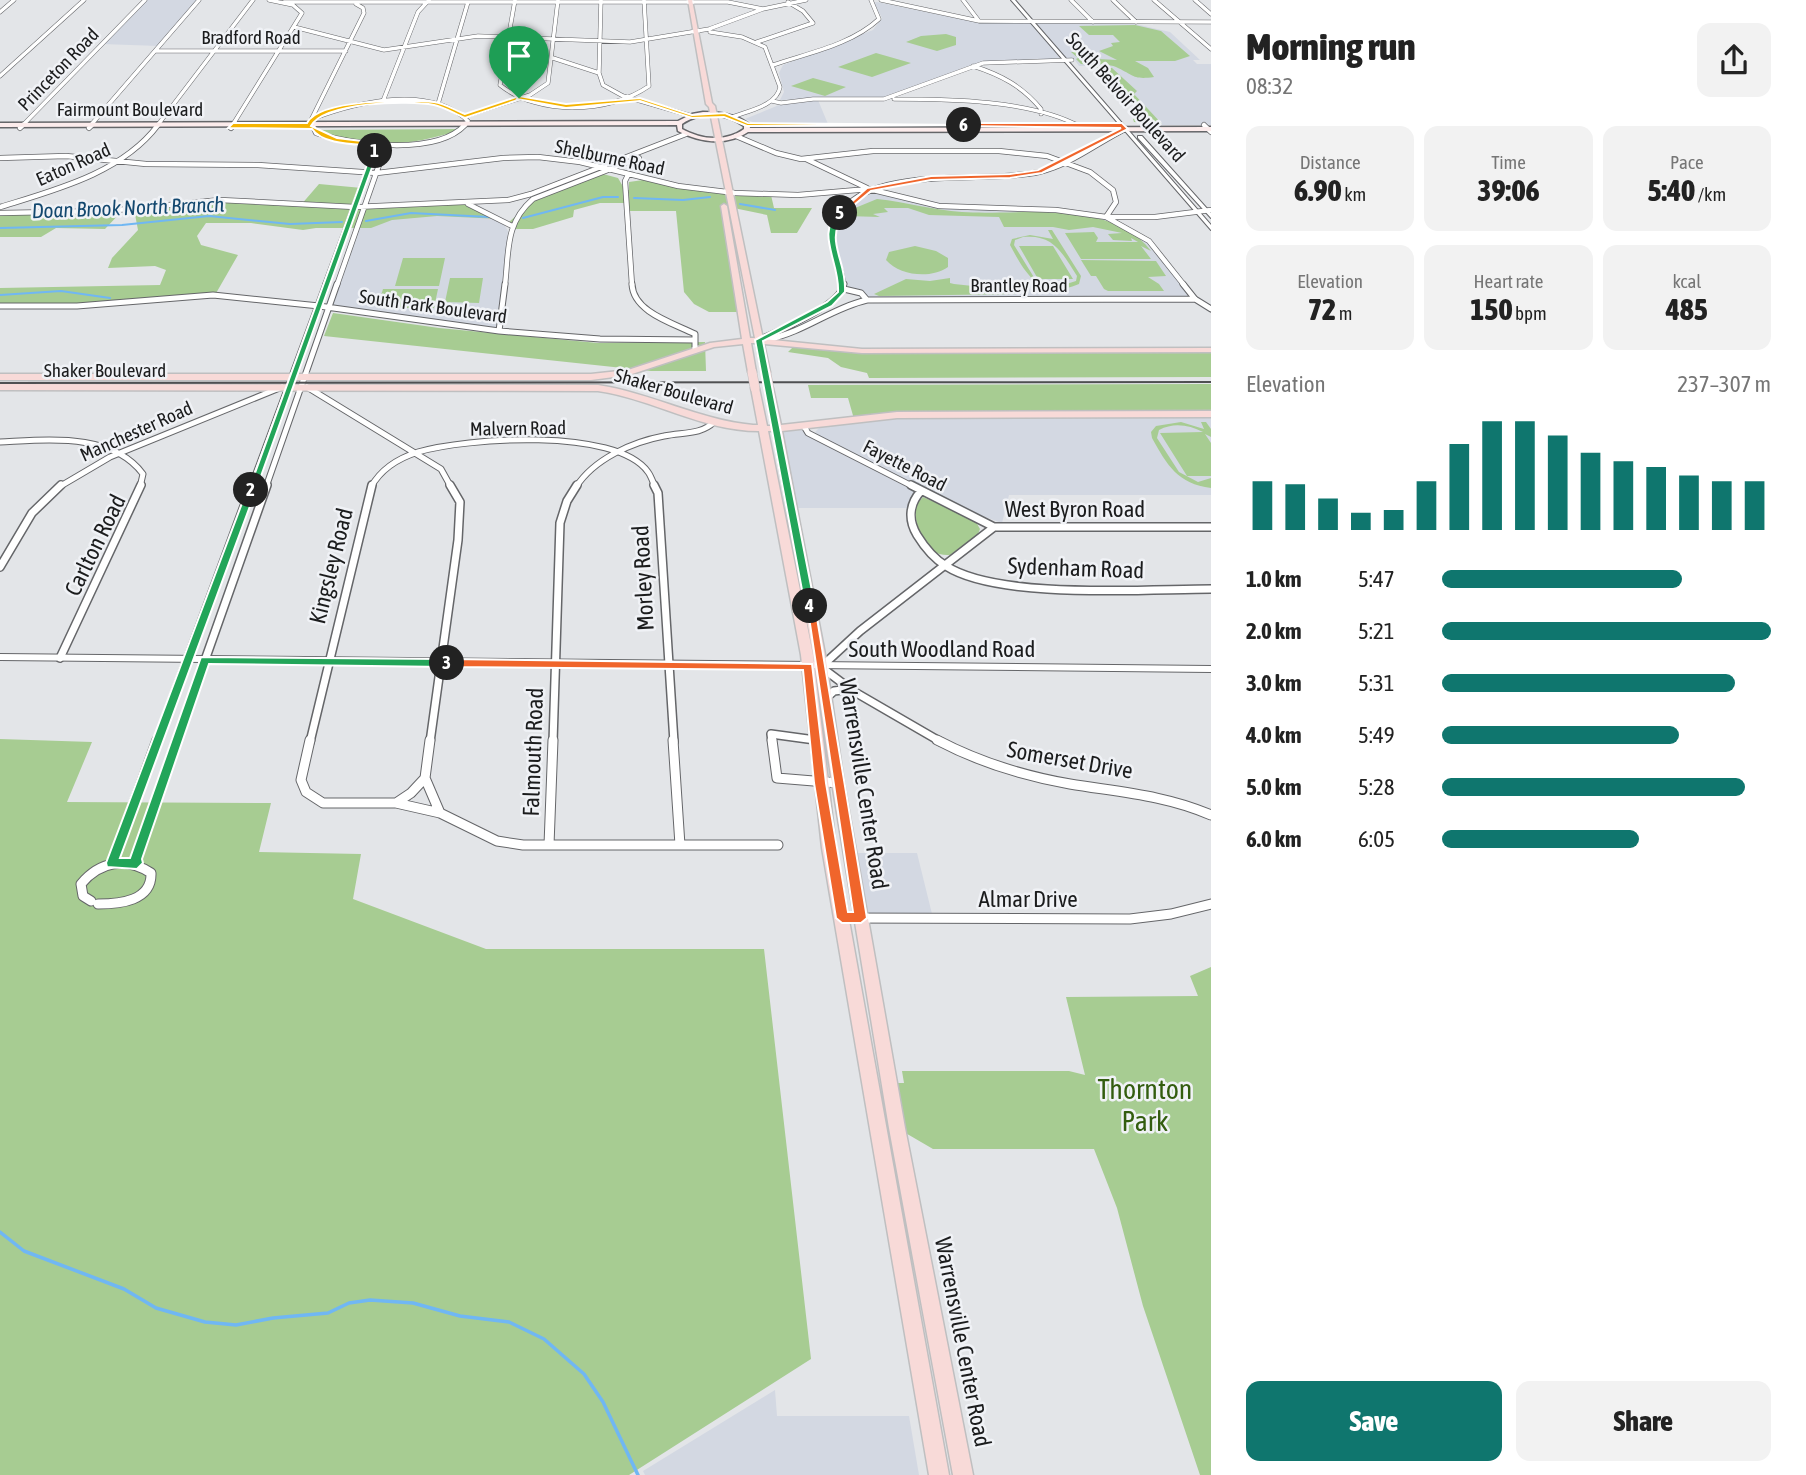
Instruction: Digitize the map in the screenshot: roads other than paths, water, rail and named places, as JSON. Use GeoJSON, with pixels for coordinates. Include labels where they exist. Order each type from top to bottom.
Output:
{"type":"FeatureCollection","features":[{"type":"Feature","properties":{"kind":"main road","name":"Warrensville Center Road"},"geometry":{"type":"LineString","coordinates":[[690,1],[709,104],[706,107],[711,114],[725,192],[755,388],[815,667],[826,698],[897,1128],[963,1475]]}},
{"type":"Feature","properties":{"kind":"main road"},"geometry":{"type":"LineString","coordinates":[[746,129],[735,118],[711,114],[692,116],[681,123],[686,134],[715,139],[736,136],[746,129],[1209,128]]}},
{"type":"Feature","properties":{"kind":"main road","name":"Fairmount Boulevard"},"geometry":{"type":"LineString","coordinates":[[0,126],[681,123]]}},
{"type":"Feature","properties":{"kind":"main road","name":"Warrensville Center Road"},"geometry":{"type":"LineString","coordinates":[[725,192],[777,428],[815,667],[816,740],[820,783],[939,1475]]}},
{"type":"Feature","properties":{"kind":"main road"},"geometry":{"type":"LineString","coordinates":[[794,330],[794,337],[803,343]]}},
{"type":"Feature","properties":{"kind":"main road","name":"Shaker Boulevard"},"geometry":{"type":"LineString","coordinates":[[0,377],[591,377],[629,372],[695,345],[748,340],[869,351],[1211,350]]}},
{"type":"Feature","properties":{"kind":"main road","name":"Shaker Boulevard"},"geometry":{"type":"LineString","coordinates":[[0,387],[604,388],[647,397],[714,422],[764,428],[805,428],[897,415],[1211,414]]}},
{"type":"Feature","properties":{"kind":"street"},"geometry":{"type":"LineString","coordinates":[[0,12],[14,0]]}},
{"type":"Feature","properties":{"kind":"street"},"geometry":{"type":"LineString","coordinates":[[0,76],[84,0]]}},
{"type":"Feature","properties":{"kind":"street","name":"Princeton Road"},"geometry":{"type":"LineString","coordinates":[[21,126],[145,0]]}},
{"type":"Feature","properties":{"kind":"street"},"geometry":{"type":"LineString","coordinates":[[90,126],[200,0]]}},
{"type":"Feature","properties":{"kind":"street","name":"Eaton Road"},"geometry":{"type":"LineString","coordinates":[[0,207],[60,188],[117,162],[145,140],[253,0]]}},
{"type":"Feature","properties":{"kind":"street"},"geometry":{"type":"LineString","coordinates":[[269,0],[690,1],[737,2],[763,9]]}},
{"type":"Feature","properties":{"kind":"street"},"geometry":{"type":"LineString","coordinates":[[294,27],[380,49],[403,48],[459,37],[647,40],[721,26],[788,1],[806,0]]}},
{"type":"Feature","properties":{"kind":"street"},"geometry":{"type":"LineString","coordinates":[[773,65],[858,35],[874,26],[879,19],[871,0]]}},
{"type":"Feature","properties":{"kind":"street"},"geometry":{"type":"LineString","coordinates":[[881,0],[950,17],[979,21],[1211,22]]}},
{"type":"Feature","properties":{"kind":"street"},"geometry":{"type":"LineString","coordinates":[[902,5],[914,0]]}},
{"type":"Feature","properties":{"kind":"street"},"geometry":{"type":"LineString","coordinates":[[963,0],[979,21]]}},
{"type":"Feature","properties":{"kind":"street","name":"South Belvoir Boulevard"},"geometry":{"type":"LineString","coordinates":[[1013,0],[1127,127],[1211,228]]}},
{"type":"Feature","properties":{"kind":"street","name":"South Belvoir Boulevard"},"geometry":{"type":"LineString","coordinates":[[1019,0],[1035,22]]}},
{"type":"Feature","properties":{"kind":"street"},"geometry":{"type":"LineString","coordinates":[[1071,0],[1093,22]]}},
{"type":"Feature","properties":{"kind":"street"},"geometry":{"type":"LineString","coordinates":[[1113,0],[1137,22]]}},
{"type":"Feature","properties":{"kind":"street"},"geometry":{"type":"LineString","coordinates":[[1154,0],[1211,49]]}},
{"type":"Feature","properties":{"kind":"street"},"geometry":{"type":"LineString","coordinates":[[1195,0],[1211,14]]}},
{"type":"Feature","properties":{"kind":"street"},"geometry":{"type":"LineString","coordinates":[[232,126],[302,12],[298,7],[284,1]]}},
{"type":"Feature","properties":{"kind":"street"},"geometry":{"type":"LineString","coordinates":[[383,101],[418,12],[428,1]]}},
{"type":"Feature","properties":{"kind":"street"},"geometry":{"type":"LineString","coordinates":[[438,104],[470,1]]}},
{"type":"Feature","properties":{"kind":"street"},"geometry":{"type":"LineString","coordinates":[[515,1],[500,84],[507,93],[519,98],[566,106],[596,105],[631,98],[645,90],[651,82],[644,1]]}},
{"type":"Feature","properties":{"kind":"street"},"geometry":{"type":"LineString","coordinates":[[465,116],[481,108],[519,98],[548,83],[558,1]]}},
{"type":"Feature","properties":{"kind":"street"},"geometry":{"type":"LineString","coordinates":[[601,1],[599,73],[603,85],[631,98],[692,116]]}},
{"type":"Feature","properties":{"kind":"street"},"geometry":{"type":"LineString","coordinates":[[757,42],[813,23],[803,11],[788,1]]}},
{"type":"Feature","properties":{"kind":"street"},"geometry":{"type":"LineString","coordinates":[[311,124],[365,10],[349,2]]}},
{"type":"Feature","properties":{"kind":"street"},"geometry":{"type":"LineString","coordinates":[[696,32],[725,34],[757,42],[768,50],[780,90],[772,101],[735,118]]}},
{"type":"Feature","properties":{"kind":"street","name":"Bradford Road"},"geometry":{"type":"LineString","coordinates":[[155,51],[346,51]]}},
{"type":"Feature","properties":{"kind":"street"},"geometry":{"type":"LineString","coordinates":[[553,58],[599,73]]}},
{"type":"Feature","properties":{"kind":"street"},"geometry":{"type":"LineString","coordinates":[[884,99],[973,66],[999,61],[1068,60]]}},
{"type":"Feature","properties":{"kind":"street"},"geometry":{"type":"LineString","coordinates":[[973,66],[1021,85],[1041,109],[1041,114]]}},
{"type":"Feature","properties":{"kind":"street"},"geometry":{"type":"LineString","coordinates":[[631,98],[633,102],[681,123]]}},
{"type":"Feature","properties":{"kind":"street"},"geometry":{"type":"LineString","coordinates":[[735,118],[781,103],[813,99],[976,100],[1041,114],[1081,127]]}},
{"type":"Feature","properties":{"kind":"street"},"geometry":{"type":"LineString","coordinates":[[311,124],[351,105],[383,101],[438,104],[465,116]]}},
{"type":"Feature","properties":{"kind":"street"},"geometry":{"type":"LineString","coordinates":[[772,101],[781,103]]}},
{"type":"Feature","properties":{"kind":"street"},"geometry":{"type":"LineString","coordinates":[[311,124],[316,133],[336,140],[386,145],[432,139],[465,126],[465,116]]}},
{"type":"Feature","properties":{"kind":"street"},"geometry":{"type":"LineString","coordinates":[[759,340],[830,304],[844,289],[843,276],[830,236],[833,225],[845,208],[869,189],[931,178],[1026,175],[1053,167],[1127,127]]}},
{"type":"Feature","properties":{"kind":"street","name":"South Belvoir Boulevard"},"geometry":{"type":"LineString","coordinates":[[1127,127],[1210,212]]}},
{"type":"Feature","properties":{"kind":"street"},"geometry":{"type":"LineString","coordinates":[[746,129],[802,155],[806,160]]}},
{"type":"Feature","properties":{"kind":"street"},"geometry":{"type":"LineString","coordinates":[[0,213],[107,211],[220,200],[365,207],[517,198],[686,134]]}},
{"type":"Feature","properties":{"kind":"street"},"geometry":{"type":"LineString","coordinates":[[736,136],[806,160],[869,189]]}},
{"type":"Feature","properties":{"kind":"street"},"geometry":{"type":"LineString","coordinates":[[499,331],[512,226],[517,214],[528,202],[694,137]]}},
{"type":"Feature","properties":{"kind":"street"},"geometry":{"type":"LineString","coordinates":[[112,863],[240,521],[282,404],[285,387],[292,377],[377,145]]}},
{"type":"Feature","properties":{"kind":"street"},"geometry":{"type":"LineString","coordinates":[[137,863],[156,798],[295,404],[304,387],[304,377],[386,145]]}},
{"type":"Feature","properties":{"kind":"street"},"geometry":{"type":"LineString","coordinates":[[806,160],[858,151],[997,151],[1063,161],[1097,177],[1113,190],[1116,203],[1106,217],[1149,241],[1195,299],[1211,309]]}},
{"type":"Feature","properties":{"kind":"street","name":"Shelburne Road"},"geometry":{"type":"LineString","coordinates":[[0,158],[55,156],[117,162],[271,165],[377,173],[521,157],[561,159],[672,185],[725,192],[798,195],[869,189],[911,201],[960,209],[1056,209],[1106,217],[1155,217],[1210,212]]}},
{"type":"Feature","properties":{"kind":"street"},"geometry":{"type":"LineString","coordinates":[[628,175],[625,182],[632,291],[646,310],[695,334],[695,345]]}},
{"type":"Feature","properties":{"kind":"street"},"geometry":{"type":"LineString","coordinates":[[517,198],[528,202]]}},
{"type":"Feature","properties":{"kind":"street"},"geometry":{"type":"LineString","coordinates":[[465,202],[512,226]]}},
{"type":"Feature","properties":{"kind":"street"},"geometry":{"type":"LineString","coordinates":[[13,213],[15,203]]}},
{"type":"Feature","properties":{"kind":"street"},"geometry":{"type":"LineString","coordinates":[[337,258],[347,258]]}},
{"type":"Feature","properties":{"kind":"street"},"geometry":{"type":"LineString","coordinates":[[844,289],[861,293],[867,300]]}},
{"type":"Feature","properties":{"kind":"street","name":"South Park Boulevard"},"geometry":{"type":"LineString","coordinates":[[0,306],[77,306],[213,295],[318,306],[499,331],[695,345]]}},
{"type":"Feature","properties":{"kind":"street","name":"Brantley Road"},"geometry":{"type":"LineString","coordinates":[[759,340],[781,337],[843,305],[867,300],[1195,299]]}},
{"type":"Feature","properties":{"kind":"street","name":"Manchester Road"},"geometry":{"type":"LineString","coordinates":[[0,567],[27,520],[50,494],[76,475],[121,452],[285,387]]}},
{"type":"Feature","properties":{"kind":"street"},"geometry":{"type":"LineString","coordinates":[[304,387],[441,469],[458,496],[461,508],[425,778],[440,813]]}},
{"type":"Feature","properties":{"kind":"street"},"geometry":{"type":"LineString","coordinates":[[282,404],[295,404]]}},
{"type":"Feature","properties":{"kind":"street","name":"Falmouth Road"},"geometry":{"type":"LineString","coordinates":[[549,845],[562,512],[579,481],[620,451],[663,435],[705,431],[714,422]]}},
{"type":"Feature","properties":{"kind":"street","name":"Fayette Road"},"geometry":{"type":"LineString","coordinates":[[805,428],[808,433],[994,527]]}},
{"type":"Feature","properties":{"kind":"street","name":"Malvern Road"},"geometry":{"type":"LineString","coordinates":[[417,453],[467,444],[525,441],[588,444],[620,451]]}},
{"type":"Feature","properties":{"kind":"street"},"geometry":{"type":"LineString","coordinates":[[0,442],[74,443],[102,446],[121,452]]}},
{"type":"Feature","properties":{"kind":"street","name":"Morley Road"},"geometry":{"type":"LineString","coordinates":[[620,451],[647,469],[657,488],[680,845]]}},
{"type":"Feature","properties":{"kind":"street","name":"Carlton Road"},"geometry":{"type":"LineString","coordinates":[[60,658],[141,488],[142,470],[121,452]]}},
{"type":"Feature","properties":{"kind":"street","name":"Kingsley Road"},"geometry":{"type":"LineString","coordinates":[[396,803],[323,803],[306,792],[301,780],[371,486],[389,467],[417,453]]}},
{"type":"Feature","properties":{"kind":"street","name":"Sydenham Road"},"geometry":{"type":"LineString","coordinates":[[921,491],[911,508],[912,524],[922,544],[945,564],[980,580],[1017,588],[1211,589]]}},
{"type":"Feature","properties":{"kind":"street"},"geometry":{"type":"LineString","coordinates":[[240,521],[254,521]]}},
{"type":"Feature","properties":{"kind":"street","name":"West Byron Road"},"geometry":{"type":"LineString","coordinates":[[815,667],[994,527],[1211,527]]}},
{"type":"Feature","properties":{"kind":"street"},"geometry":{"type":"LineString","coordinates":[[195,642],[211,642]]}},
{"type":"Feature","properties":{"kind":"street","name":"South Woodland Road"},"geometry":{"type":"LineString","coordinates":[[0,657],[1211,669]]}},
{"type":"Feature","properties":{"kind":"street","name":"Somerset Drive"},"geometry":{"type":"LineString","coordinates":[[815,667],[936,742],[1000,769],[1073,785],[1167,797],[1211,815]]}},
{"type":"Feature","properties":{"kind":"street"},"geometry":{"type":"LineString","coordinates":[[826,698],[834,691],[850,689]]}},
{"type":"Feature","properties":{"kind":"street"},"geometry":{"type":"LineString","coordinates":[[816,740],[802,739],[787,733],[771,734],[777,778],[838,783]]}},
{"type":"Feature","properties":{"kind":"street"},"geometry":{"type":"LineString","coordinates":[[396,803],[411,793],[425,778]]}},
{"type":"Feature","properties":{"kind":"street"},"geometry":{"type":"LineString","coordinates":[[138,798],[156,798]]}},
{"type":"Feature","properties":{"kind":"street"},"geometry":{"type":"LineString","coordinates":[[396,803],[440,813],[497,841],[549,845],[778,845]]}},
{"type":"Feature","properties":{"kind":"street"},"geometry":{"type":"LineString","coordinates":[[112,863],[137,863],[151,873],[152,878],[147,890],[124,902],[95,903],[83,896],[81,884],[92,872],[112,863]]}},
{"type":"Feature","properties":{"kind":"street","name":"Almar Drive"},"geometry":{"type":"LineString","coordinates":[[842,918],[1130,919],[1171,914],[1211,904]]}},
{"type":"Feature","properties":{"kind":"waterway","name":"Doan Brook North Branch"},"geometry":{"type":"LineString","coordinates":[[523,218],[603,197],[618,197]]}},
{"type":"Feature","properties":{"kind":"waterway","name":"Doan Brook North Branch"},"geometry":{"type":"LineString","coordinates":[[634,198],[683,200],[710,197]]}},
{"type":"Feature","properties":{"kind":"waterway","name":"Doan Brook North Branch"},"geometry":{"type":"LineString","coordinates":[[740,204],[775,210]]}},
{"type":"Feature","properties":{"kind":"waterway","name":"Doan Brook North Branch"},"geometry":{"type":"LineString","coordinates":[[366,221],[411,213],[489,217]]}},
{"type":"Feature","properties":{"kind":"waterway","name":"Doan Brook North Branch"},"geometry":{"type":"LineString","coordinates":[[0,228],[122,225],[209,216],[290,224],[342,222]]}},
{"type":"Feature","properties":{"kind":"waterway"},"geometry":{"type":"LineString","coordinates":[[0,295],[61,291],[110,298]]}},
{"type":"Feature","properties":{"kind":"waterway"},"geometry":{"type":"LineString","coordinates":[[0,1232],[24,1251],[124,1289],[156,1308],[205,1322],[236,1325],[273,1318],[328,1313],[349,1303],[370,1300],[413,1303],[460,1316],[509,1322],[544,1339],[584,1374],[603,1402],[638,1475]]}},
{"type":"Feature","properties":{"kind":"tram line"},"geometry":{"type":"LineString","coordinates":[[0,383],[1211,382]]}},
{"type":"Feature","properties":{"kind":"park label","name":"Thornton Park"},"geometry":{"type":"Point","coordinates":[1145,1105]}}]}
